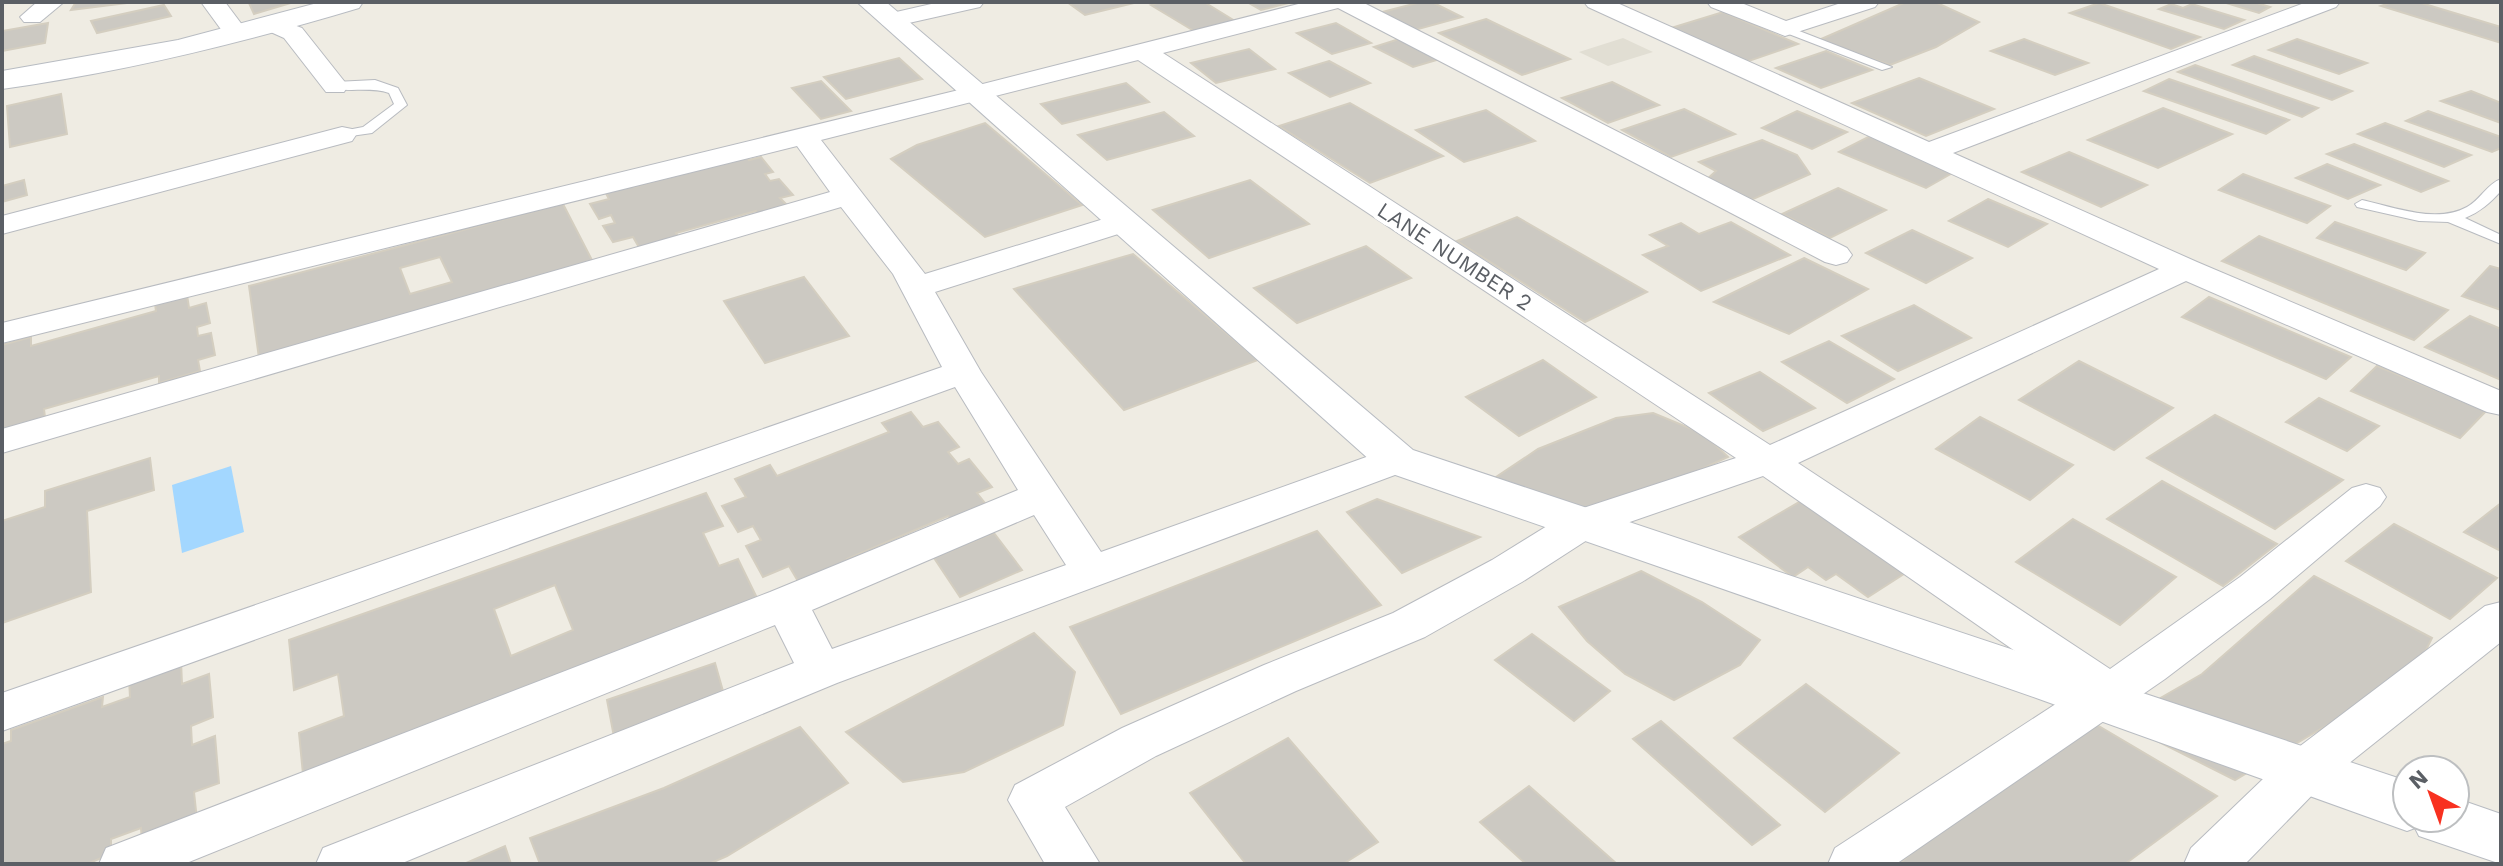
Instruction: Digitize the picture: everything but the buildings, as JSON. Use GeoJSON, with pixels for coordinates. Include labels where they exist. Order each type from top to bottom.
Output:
{"type":"FeatureCollection","features":[{"type":"Feature","properties":{"kind":"street"},"geometry":{"type":"LineString","coordinates":[[32,17],[52,2]]}},
{"type":"Feature","properties":{"kind":"street"},"geometry":{"type":"LineString","coordinates":[[213,2],[237,34]]}},
{"type":"Feature","properties":{"kind":"street"},"geometry":{"type":"LineString","coordinates":[[2,80],[116,62],[237,34],[350,2]]}},
{"type":"Feature","properties":{"kind":"street"},"geometry":{"type":"LineString","coordinates":[[880,11],[972,2]]}},
{"type":"Feature","properties":{"kind":"street"},"geometry":{"type":"LineString","coordinates":[[2,333],[975,94],[1334,2]]}},
{"type":"Feature","properties":{"kind":"street"},"geometry":{"type":"LineString","coordinates":[[1344,2],[1836,255]]}},
{"type":"Feature","properties":{"kind":"street"},"geometry":{"type":"LineString","coordinates":[[1596,2],[2186,269],[2500,404]]}},
{"type":"Feature","properties":{"kind":"street"},"geometry":{"type":"LineString","coordinates":[[1719,2],[1785,29],[1867,2]]}},
{"type":"Feature","properties":{"kind":"street"},"geometry":{"type":"LineString","coordinates":[[1929,152],[2328,2]]}},
{"type":"Feature","properties":{"kind":"street"},"geometry":{"type":"LineString","coordinates":[[880,11],[1397,460],[2105,696],[2391,800]]}},
{"type":"Feature","properties":{"kind":"street"},"geometry":{"type":"LineString","coordinates":[[272,24],[293,33],[335,86]]}},
{"type":"Feature","properties":{"kind":"street","name":"LANE NUMBER 2"},"geometry":{"type":"LineString","coordinates":[[1142,51],[1768,461],[2105,696]]}},
{"type":"Feature","properties":{"kind":"street"},"geometry":{"type":"LineString","coordinates":[[2,225],[342,135]]}},
{"type":"Feature","properties":{"kind":"street"},"geometry":{"type":"LineString","coordinates":[[804,136],[912,279],[963,372],[1092,571]]}},
{"type":"Feature","properties":{"kind":"street"},"geometry":{"type":"LineString","coordinates":[[2,441],[848,196]]}},
{"type":"Feature","properties":{"kind":"street"},"geometry":{"type":"LineString","coordinates":[[912,279],[1113,213]]}},
{"type":"Feature","properties":{"kind":"street"},"geometry":{"type":"LineString","coordinates":[[1074,864],[1033,800],[1139,742],[1280,678],[1409,625],[1507,571],[1583,523],[1768,461],[2186,269]]}},
{"type":"Feature","properties":{"kind":"street"},"geometry":{"type":"LineString","coordinates":[[2,712],[963,372]]}},
{"type":"Feature","properties":{"kind":"street"},"geometry":{"type":"LineString","coordinates":[[342,864],[821,671],[1397,460]]}},
{"type":"Feature","properties":{"kind":"street"},"geometry":{"type":"LineString","coordinates":[[125,864],[786,603],[1042,496]]}},
{"type":"Feature","properties":{"kind":"street"},"geometry":{"type":"LineString","coordinates":[[1854,864],[2105,696],[2255,588],[2366,497]]}},
{"type":"Feature","properties":{"kind":"street"},"geometry":{"type":"LineString","coordinates":[[786,603],[821,671]]}},
{"type":"Feature","properties":{"kind":"street"},"geometry":{"type":"LineString","coordinates":[[2210,864],[2305,770],[2501,618]]}},
{"type":"Feature","properties":{"kind":"street"},"geometry":{"type":"LineString","coordinates":[[2471,829],[2501,840]]}},
{"type":"Feature","properties":{"kind":"lane"},"geometry":{"type":"LineString","coordinates":[[1785,29],[1886,67]]}},
{"type":"Feature","properties":{"kind":"lane"},"geometry":{"type":"LineString","coordinates":[[335,86],[375,84],[394,91],[401,105],[367,130],[342,135]]}},
{"type":"Feature","properties":{"kind":"lane"},"geometry":{"type":"LineString","coordinates":[[2449,217],[2473,210],[2501,183]]}},
{"type":"Feature","properties":{"kind":"lane"},"geometry":{"type":"LineString","coordinates":[[2362,204],[2407,214],[2449,217],[2501,240]]}},
{"type":"Feature","properties":{"kind":"shaded area"},"geometry":{"type":"Polygon","coordinates":[[[1623,38],[1653,52],[1608,66],[1579,52],[1623,38]]]}},
{"type":"Feature","properties":{"kind":"water"},"geometry":{"type":"Polygon","coordinates":[[[231,466],[244,532],[182,553],[172,485],[231,466]]]}}]}
